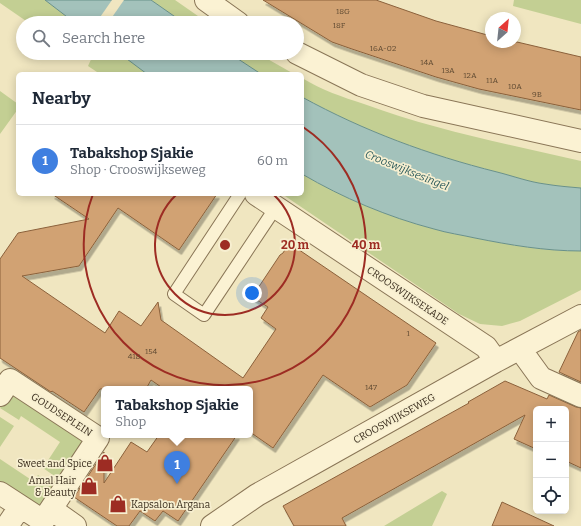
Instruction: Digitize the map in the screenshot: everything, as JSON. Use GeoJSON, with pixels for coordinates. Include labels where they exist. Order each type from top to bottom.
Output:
{"type":"FeatureCollection","features":[{"type":"Feature","properties":{"kind":"street"},"geometry":{"type":"LineString","coordinates":[[206,0],[228,16]]}},
{"type":"Feature","properties":{"kind":"street"},"geometry":{"type":"LineString","coordinates":[[304,56],[361,85],[423,106],[581,141]]}},
{"type":"Feature","properties":{"kind":"street","name":"CROOSWIJKSEKADE"},"geometry":{"type":"LineString","coordinates":[[259,196],[486,347],[496,361]]}},
{"type":"Feature","properties":{"kind":"street","name":"CROOSWIJKSEWEG"},"geometry":{"type":"LineString","coordinates":[[212,526],[257,495],[496,361],[581,316]]}},
{"type":"Feature","properties":{"kind":"street"},"geometry":{"type":"LineString","coordinates":[[520,349],[541,378],[581,396]]}},
{"type":"Feature","properties":{"kind":"street","name":"GOUDSEPLEIN"},"geometry":{"type":"LineString","coordinates":[[0,395],[10,380],[98,438],[43,521],[0,493]]}},
{"type":"Feature","properties":{"kind":"street"},"geometry":{"type":"LineString","coordinates":[[7,526],[20,507]]}},
{"type":"Feature","properties":{"kind":"street"},"geometry":{"type":"LineString","coordinates":[[51,509],[75,526]]}},
{"type":"Feature","properties":{"kind":"lane"},"geometry":{"type":"LineString","coordinates":[[239,196],[174,294],[204,315],[276,207]]}},
{"type":"Feature","properties":{"kind":"green space"},"geometry":{"type":"Polygon","coordinates":[[[0,0],[45,0],[66,16],[19,16],[0,3],[0,0]]]}},
{"type":"Feature","properties":{"kind":"green space"},"geometry":{"type":"Polygon","coordinates":[[[151,0],[175,0],[198,16],[174,16],[151,0]]]}},
{"type":"Feature","properties":{"kind":"green space"},"geometry":{"type":"Polygon","coordinates":[[[514,0],[581,0],[581,24],[513,6],[514,0]]]}},
{"type":"Feature","properties":{"kind":"green space"},"geometry":{"type":"Polygon","coordinates":[[[91,60],[128,60],[144,72],[97,72],[88,66],[91,60]]]}},
{"type":"Feature","properties":{"kind":"green space"},"geometry":{"type":"Polygon","coordinates":[[[240,60],[269,60],[290,72],[258,72],[240,60]]]}},
{"type":"Feature","properties":{"kind":"green space"},"geometry":{"type":"Polygon","coordinates":[[[304,79],[340,96],[444,129],[581,161],[581,188],[539,183],[447,158],[397,141],[349,121],[304,98],[304,79]]]}},
{"type":"Feature","properties":{"kind":"green space"},"geometry":{"type":"Polygon","coordinates":[[[0,91],[16,103],[16,112],[0,134],[0,91]]]}},
{"type":"Feature","properties":{"kind":"green space"},"geometry":{"type":"Polygon","coordinates":[[[304,175],[333,191],[366,206],[417,224],[488,241],[554,250],[581,251],[581,290],[520,321],[502,326],[480,324],[459,314],[285,196],[304,196],[304,175]]]}},
{"type":"Feature","properties":{"kind":"green space"},"geometry":{"type":"Polygon","coordinates":[[[14,387],[89,437],[60,480],[43,468],[60,442],[21,416],[19,420],[0,408],[14,387]]]}},
{"type":"Feature","properties":{"kind":"green space"},"geometry":{"type":"Polygon","coordinates":[[[0,417],[14,426],[0,447],[0,417]]]}},
{"type":"Feature","properties":{"kind":"green space"},"geometry":{"type":"Polygon","coordinates":[[[0,459],[33,481],[38,475],[55,486],[39,510],[0,485],[0,459]]]}},
{"type":"Feature","properties":{"kind":"green space"},"geometry":{"type":"Polygon","coordinates":[[[442,491],[447,494],[432,526],[384,526],[442,491]]]}},
{"type":"Feature","properties":{"kind":"water"},"geometry":{"type":"Polygon","coordinates":[[[45,0],[151,0],[174,16],[66,16],[45,0]]]}},
{"type":"Feature","properties":{"kind":"water"},"geometry":{"type":"Polygon","coordinates":[[[128,60],[240,60],[258,72],[144,72],[128,60]]]}},
{"type":"Feature","properties":{"kind":"water","name":"Crooswijksesingel"},"geometry":{"type":"Polygon","coordinates":[[[304,98],[349,121],[422,150],[533,182],[581,188],[581,251],[528,247],[488,241],[439,230],[383,213],[304,175],[304,98]]]}},
{"type":"Feature","properties":{"kind":"pier"},"geometry":{"type":"Polygon","coordinates":[[[112,0],[124,0],[113,16],[101,16],[112,0]]]}},
{"type":"Feature","properties":{"kind":"building"},"geometry":{"type":"Polygon","coordinates":[[[263,0],[376,0],[436,21],[485,34],[485,48],[521,48],[521,43],[581,57],[581,110],[479,89],[436,77],[352,49],[332,42],[304,25],[304,16],[289,16],[263,0]]]}},
{"type":"Feature","properties":{"kind":"building"},"geometry":{"type":"Polygon","coordinates":[[[55,196],[216,196],[179,250],[118,208],[79,266],[22,276],[105,333],[119,311],[141,326],[158,302],[161,320],[243,378],[276,329],[261,318],[268,307],[252,297],[289,243],[436,343],[407,385],[370,407],[323,375],[273,448],[253,434],[253,386],[160,386],[151,380],[148,386],[101,386],[101,389],[84,412],[0,358],[0,259],[18,233],[89,219],[55,196]]]}},
{"type":"Feature","properties":{"kind":"building"},"geometry":{"type":"Polygon","coordinates":[[[581,330],[581,382],[559,372],[578,332],[581,330]]]}},
{"type":"Feature","properties":{"kind":"building"},"geometry":{"type":"Polygon","coordinates":[[[505,381],[547,399],[549,395],[581,408],[581,468],[569,462],[569,406],[533,406],[533,448],[514,439],[525,415],[342,518],[346,526],[294,526],[283,506],[469,403],[468,402],[505,381]]]}},
{"type":"Feature","properties":{"kind":"building"},"geometry":{"type":"Polygon","coordinates":[[[157,438],[235,438],[178,521],[163,511],[155,521],[140,511],[129,526],[117,526],[74,497],[104,452],[104,483],[131,442],[147,452],[157,438]]]}},
{"type":"Feature","properties":{"kind":"building"},"geometry":{"type":"Polygon","coordinates":[[[502,502],[554,526],[492,526],[502,502]]]}},
{"type":"Feature","properties":{"kind":"place","name":"Sweet and Spice"},"geometry":{"type":"Point","coordinates":[105,463]}},
{"type":"Feature","properties":{"kind":"place","name":"Tabakshop Sjakie"},"geometry":{"type":"Point","coordinates":[177,484]}},
{"type":"Feature","properties":{"kind":"place","name":"Amal Hair & Beauty"},"geometry":{"type":"Point","coordinates":[89,486]}},
{"type":"Feature","properties":{"kind":"place","name":"Kapsalon Argana"},"geometry":{"type":"Point","coordinates":[118,504]}}]}
